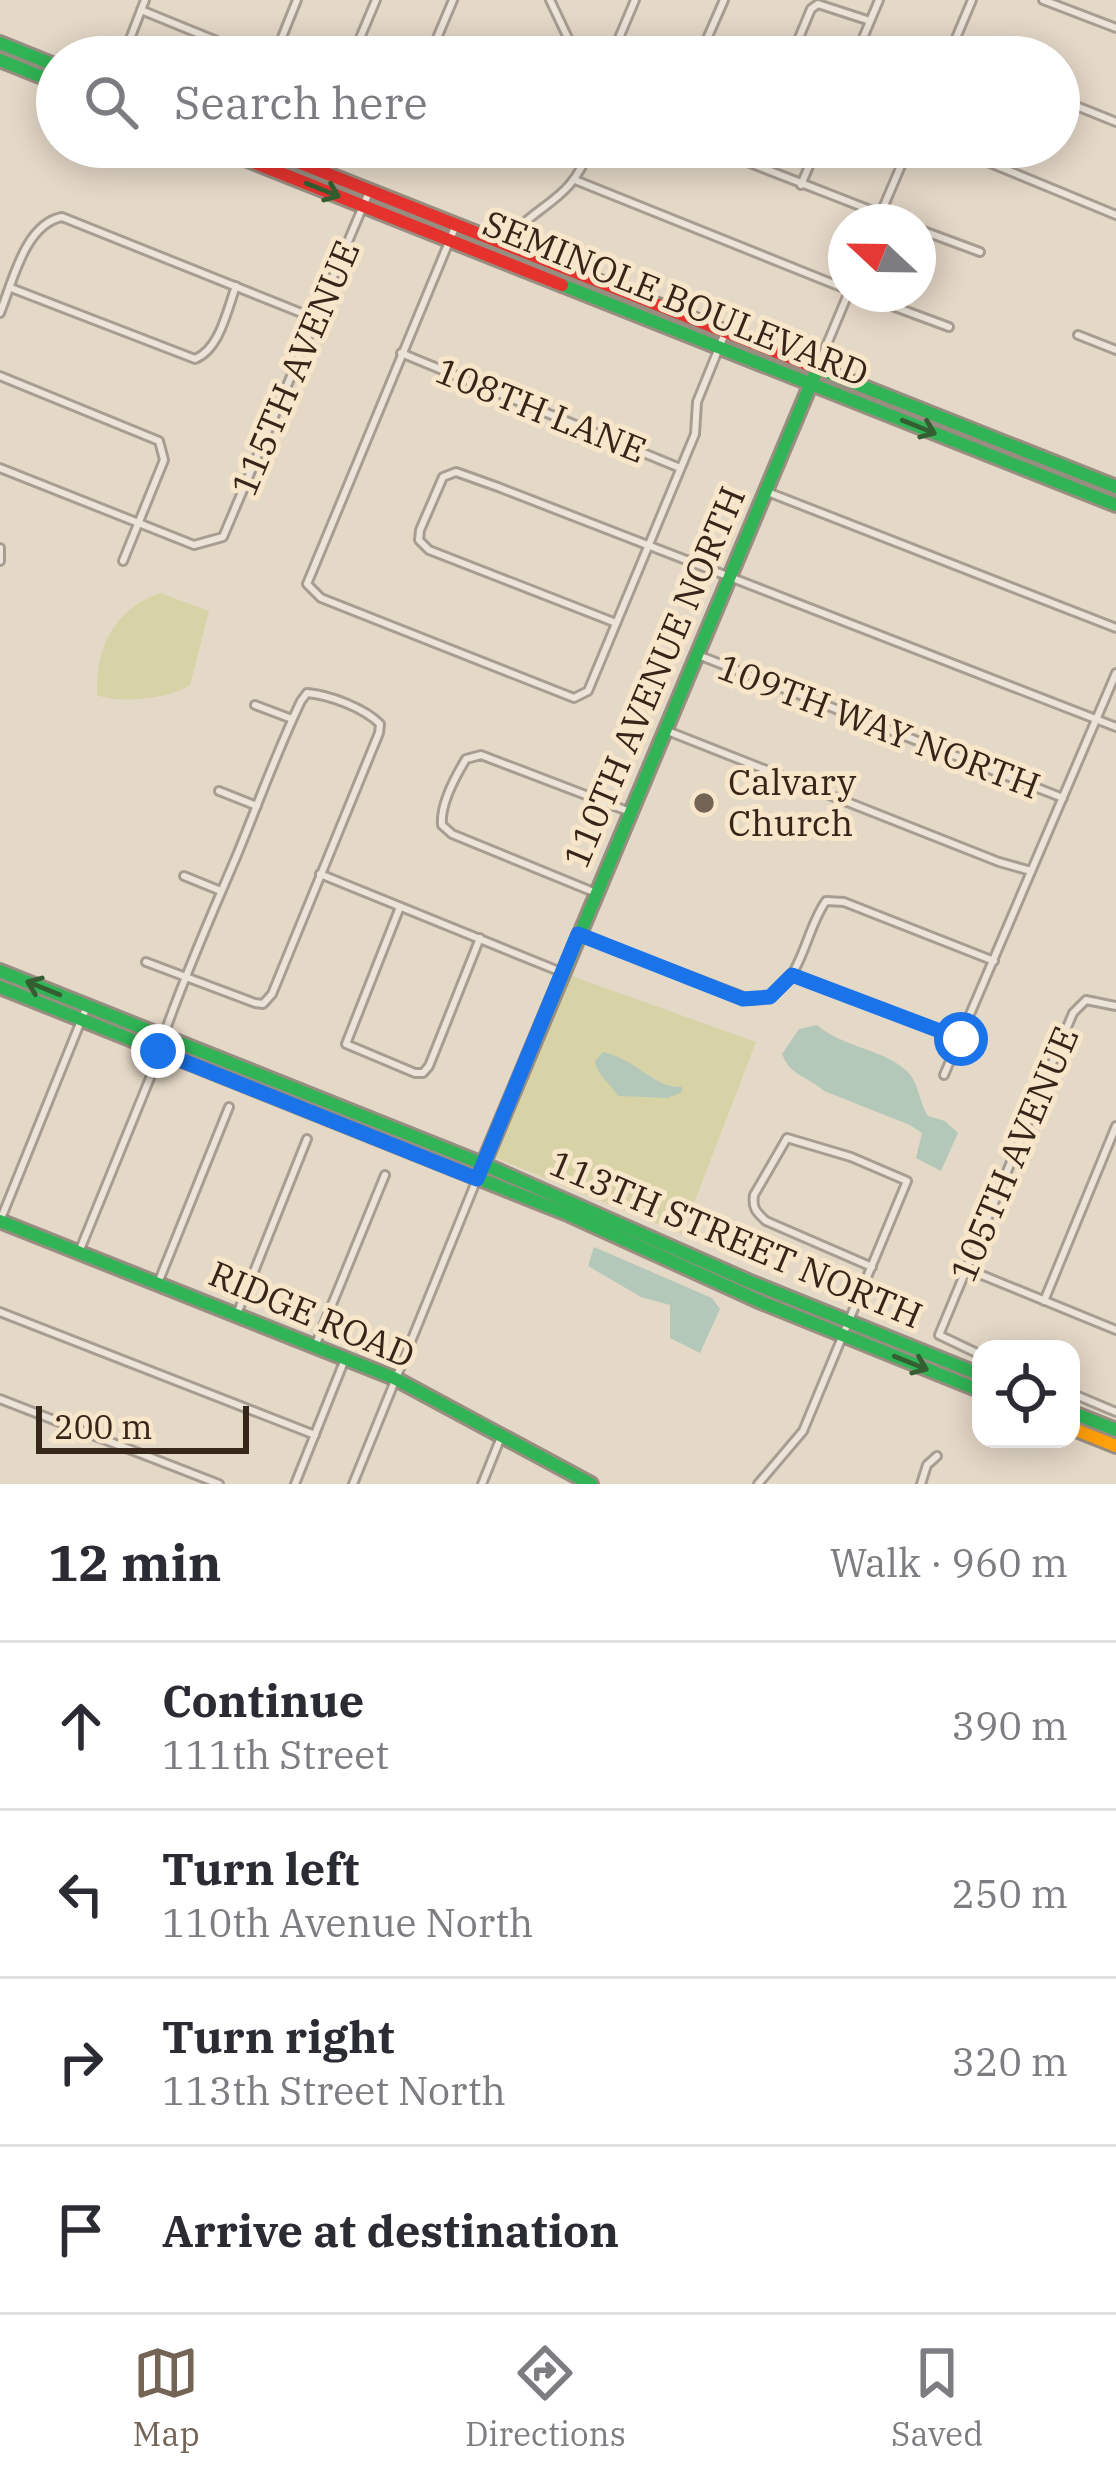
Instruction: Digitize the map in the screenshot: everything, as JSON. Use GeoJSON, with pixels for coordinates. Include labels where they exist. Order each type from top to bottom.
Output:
{"type":"FeatureCollection","features":[{"type":"Feature","properties":{"kind":"main road"},"geometry":{"type":"LineString","coordinates":[[36,58],[4,45],[1,62],[36,75]]}},
{"type":"Feature","properties":{"kind":"main road","name":"SEMINOLE BOULEVARD"},"geometry":{"type":"LineString","coordinates":[[274,168],[1116,506]]}},
{"type":"Feature","properties":{"kind":"main road","name":"SEMINOLE BOULEVARD"},"geometry":{"type":"LineString","coordinates":[[312,168],[1116,487]]}},
{"type":"Feature","properties":{"kind":"main road","name":"110TH AVENUE NORTH"},"geometry":{"type":"LineString","coordinates":[[477,1179],[817,369]]}},
{"type":"Feature","properties":{"kind":"main road","name":"113TH STREET NORTH"},"geometry":{"type":"LineString","coordinates":[[0,971],[84,1013],[477,1179],[844,1328],[972,1372]]}},
{"type":"Feature","properties":{"kind":"main road","name":"113TH STREET NORTH"},"geometry":{"type":"LineString","coordinates":[[0,987],[164,1036],[483,1164],[972,1387]]}},
{"type":"Feature","properties":{"kind":"main road","name":"RIDGE ROAD"},"geometry":{"type":"LineString","coordinates":[[0,1221],[394,1378],[570,1479],[591,1484]]}},
{"type":"Feature","properties":{"kind":"main road"},"geometry":{"type":"LineString","coordinates":[[1080,1416],[1116,1430]]}},
{"type":"Feature","properties":{"kind":"main road"},"geometry":{"type":"LineString","coordinates":[[1080,1432],[1116,1446]]}},
{"type":"Feature","properties":{"kind":"street"},"geometry":{"type":"LineString","coordinates":[[131,36],[145,0]]}},
{"type":"Feature","properties":{"kind":"street"},"geometry":{"type":"LineString","coordinates":[[282,36],[297,0]]}},
{"type":"Feature","properties":{"kind":"street"},"geometry":{"type":"LineString","coordinates":[[361,36],[376,0]]}},
{"type":"Feature","properties":{"kind":"street"},"geometry":{"type":"LineString","coordinates":[[438,36],[453,0]]}},
{"type":"Feature","properties":{"kind":"street"},"geometry":{"type":"LineString","coordinates":[[550,0],[567,36]]}},
{"type":"Feature","properties":{"kind":"street"},"geometry":{"type":"LineString","coordinates":[[620,36],[635,0]]}},
{"type":"Feature","properties":{"kind":"street"},"geometry":{"type":"LineString","coordinates":[[708,36],[724,0]]}},
{"type":"Feature","properties":{"kind":"street"},"geometry":{"type":"LineString","coordinates":[[864,36],[879,0]]}},
{"type":"Feature","properties":{"kind":"street"},"geometry":{"type":"LineString","coordinates":[[958,36],[972,0]]}},
{"type":"Feature","properties":{"kind":"street"},"geometry":{"type":"LineString","coordinates":[[1042,0],[1116,28]]}},
{"type":"Feature","properties":{"kind":"street"},"geometry":{"type":"LineString","coordinates":[[800,36],[811,9],[818,4],[870,21]]}},
{"type":"Feature","properties":{"kind":"street"},"geometry":{"type":"LineString","coordinates":[[141,10],[205,36]]}},
{"type":"Feature","properties":{"kind":"street"},"geometry":{"type":"LineString","coordinates":[[1080,107],[1116,122]]}},
{"type":"Feature","properties":{"kind":"street"},"geometry":{"type":"LineString","coordinates":[[505,244],[516,228],[553,204],[580,168]]}},
{"type":"Feature","properties":{"kind":"street"},"geometry":{"type":"LineString","coordinates":[[760,168],[846,204]]}},
{"type":"Feature","properties":{"kind":"street"},"geometry":{"type":"LineString","coordinates":[[801,185],[808,168]]}},
{"type":"Feature","properties":{"kind":"street"},"geometry":{"type":"LineString","coordinates":[[885,204],[900,168]]}},
{"type":"Feature","properties":{"kind":"street"},"geometry":{"type":"LineString","coordinates":[[1002,168],[1116,215]]}},
{"type":"Feature","properties":{"kind":"street"},"geometry":{"type":"LineString","coordinates":[[575,180],[828,283]]}},
{"type":"Feature","properties":{"kind":"street","name":"115TH AVENUE"},"geometry":{"type":"LineString","coordinates":[[139,523],[194,544],[224,537],[370,191]]}},
{"type":"Feature","properties":{"kind":"street"},"geometry":{"type":"LineString","coordinates":[[0,313],[35,230],[62,217],[314,318]]}},
{"type":"Feature","properties":{"kind":"street"},"geometry":{"type":"LineString","coordinates":[[456,225],[307,584],[321,598],[574,698],[588,691],[695,434],[697,402],[725,333]]}},
{"type":"Feature","properties":{"kind":"street"},"geometry":{"type":"LineString","coordinates":[[936,236],[980,252]]}},
{"type":"Feature","properties":{"kind":"street"},"geometry":{"type":"LineString","coordinates":[[11,287],[194,359],[208,352],[215,341],[236,286]]}},
{"type":"Feature","properties":{"kind":"street","name":"110TH AVENUE NORTH"},"geometry":{"type":"LineString","coordinates":[[817,369],[839,312]]}},
{"type":"Feature","properties":{"kind":"street"},"geometry":{"type":"LineString","coordinates":[[909,312],[949,327]]}},
{"type":"Feature","properties":{"kind":"street"},"geometry":{"type":"LineString","coordinates":[[1078,335],[1116,350]]}},
{"type":"Feature","properties":{"kind":"street","name":"108TH LANE"},"geometry":{"type":"LineString","coordinates":[[401,352],[680,468]]}},
{"type":"Feature","properties":{"kind":"street"},"geometry":{"type":"LineString","coordinates":[[0,376],[159,441],[164,460],[123,561]]}},
{"type":"Feature","properties":{"kind":"street"},"geometry":{"type":"LineString","coordinates":[[0,467],[139,523]]}},
{"type":"Feature","properties":{"kind":"street"},"geometry":{"type":"LineString","coordinates":[[616,623],[428,550],[419,540],[420,530],[443,476],[456,472],[1116,727]]}},
{"type":"Feature","properties":{"kind":"street"},"geometry":{"type":"LineString","coordinates":[[765,491],[1116,628]]}},
{"type":"Feature","properties":{"kind":"street"},"geometry":{"type":"LineString","coordinates":[[0,548],[0,561]]}},
{"type":"Feature","properties":{"kind":"street","name":"109TH WAY NORTH"},"geometry":{"type":"LineString","coordinates":[[696,654],[1063,798]]}},
{"type":"Feature","properties":{"kind":"street"},"geometry":{"type":"LineString","coordinates":[[944,1075],[1116,673]]}},
{"type":"Feature","properties":{"kind":"street"},"geometry":{"type":"LineString","coordinates":[[146,962],[188,976],[263,1004],[272,994],[380,724],[372,716],[307,694],[292,719],[221,891],[188,976],[164,1036]]}},
{"type":"Feature","properties":{"kind":"street"},"geometry":{"type":"LineString","coordinates":[[255,705],[292,719]]}},
{"type":"Feature","properties":{"kind":"street"},"geometry":{"type":"LineString","coordinates":[[664,730],[1031,871]]}},
{"type":"Feature","properties":{"kind":"street"},"geometry":{"type":"LineString","coordinates":[[596,893],[442,826],[441,816],[458,772],[474,755],[630,812]]}},
{"type":"Feature","properties":{"kind":"street"},"geometry":{"type":"LineString","coordinates":[[219,791],[257,806]]}},
{"type":"Feature","properties":{"kind":"street"},"geometry":{"type":"LineString","coordinates":[[320,874],[561,972]]}},
{"type":"Feature","properties":{"kind":"street"},"geometry":{"type":"LineString","coordinates":[[184,876],[221,891]]}},
{"type":"Feature","properties":{"kind":"street"},"geometry":{"type":"LineString","coordinates":[[578,934],[743,999],[770,997],[792,975],[826,901],[844,902],[994,961]]}},
{"type":"Feature","properties":{"kind":"street"},"geometry":{"type":"LineString","coordinates":[[400,907],[346,1044],[415,1073],[423,1072],[480,938]]}},
{"type":"Feature","properties":{"kind":"street"},"geometry":{"type":"LineString","coordinates":[[792,975],[961,1039]]}},
{"type":"Feature","properties":{"kind":"street","name":"105TH AVENUE"},"geometry":{"type":"LineString","coordinates":[[972,1351],[939,1335],[1073,1013],[1086,1000],[1116,1006]]}},
{"type":"Feature","properties":{"kind":"street"},"geometry":{"type":"LineString","coordinates":[[0,1221],[84,1013]]}},
{"type":"Feature","properties":{"kind":"street"},"geometry":{"type":"LineString","coordinates":[[80,1252],[150,1078]]}},
{"type":"Feature","properties":{"kind":"street"},"geometry":{"type":"LineString","coordinates":[[158,1283],[229,1107]]}},
{"type":"Feature","properties":{"kind":"street"},"geometry":{"type":"LineString","coordinates":[[1044,1300],[1116,1126]]}},
{"type":"Feature","properties":{"kind":"street"},"geometry":{"type":"LineString","coordinates":[[758,1484],[803,1431],[844,1328],[872,1267],[908,1181],[787,1138],[752,1206],[766,1221],[872,1267]]}},
{"type":"Feature","properties":{"kind":"street"},"geometry":{"type":"LineString","coordinates":[[236,1315],[307,1139]]}},
{"type":"Feature","properties":{"kind":"street"},"geometry":{"type":"LineString","coordinates":[[315,1346],[386,1175]]}},
{"type":"Feature","properties":{"kind":"street","name":"110TH AVENUE NORTH"},"geometry":{"type":"LineString","coordinates":[[353,1484],[477,1179]]}},
{"type":"Feature","properties":{"kind":"street"},"geometry":{"type":"LineString","coordinates":[[967,1269],[1116,1330]]}},
{"type":"Feature","properties":{"kind":"street"},"geometry":{"type":"LineString","coordinates":[[0,1312],[315,1435]]}},
{"type":"Feature","properties":{"kind":"street"},"geometry":{"type":"LineString","coordinates":[[295,1484],[344,1359]]}},
{"type":"Feature","properties":{"kind":"street"},"geometry":{"type":"LineString","coordinates":[[1080,1397],[1116,1412]]}},
{"type":"Feature","properties":{"kind":"street"},"geometry":{"type":"LineString","coordinates":[[0,1399],[219,1484]]}},
{"type":"Feature","properties":{"kind":"street"},"geometry":{"type":"LineString","coordinates":[[482,1484],[501,1437]]}},
{"type":"Feature","properties":{"kind":"street"},"geometry":{"type":"LineString","coordinates":[[921,1484],[927,1465],[937,1456]]}},
{"type":"Feature","properties":{"kind":"shaded area"},"geometry":{"type":"Polygon","coordinates":[[[160,593],[209,611],[190,685],[144,699],[97,695],[100,661],[110,632],[130,609],[160,593]]]}},
{"type":"Feature","properties":{"kind":"shaded area"},"geometry":{"type":"Polygon","coordinates":[[[566,974],[756,1042],[682,1234],[491,1156],[566,974]]]}},
{"type":"Feature","properties":{"kind":"shaded area"},"geometry":{"type":"Polygon","coordinates":[[[817,1025],[907,1071],[928,1116],[945,1121],[958,1133],[941,1171],[916,1158],[922,1133],[824,1091],[790,1067],[782,1054],[799,1029],[817,1025]]]}},
{"type":"Feature","properties":{"kind":"shaded area"},"geometry":{"type":"Polygon","coordinates":[[[603,1052],[662,1083],[682,1087],[682,1092],[668,1098],[618,1096],[596,1066],[603,1052]]]}},
{"type":"Feature","properties":{"kind":"shaded area"},"geometry":{"type":"Polygon","coordinates":[[[594,1247],[712,1298],[720,1309],[700,1353],[670,1338],[670,1305],[641,1297],[588,1266],[594,1247]]]}},
{"type":"Feature","properties":{"kind":"traffic: fast"},"geometry":{"type":"LineString","coordinates":[[0,43],[36,58]]}},
{"type":"Feature","properties":{"kind":"traffic: fast"},"geometry":{"type":"LineString","coordinates":[[0,60],[36,75]]}},
{"type":"Feature","properties":{"kind":"traffic: fast"},"geometry":{"type":"LineString","coordinates":[[562,285],[1116,505]]}},
{"type":"Feature","properties":{"kind":"traffic: fast"},"geometry":{"type":"LineString","coordinates":[[814,367],[1116,487]]}},
{"type":"Feature","properties":{"kind":"traffic: fast"},"geometry":{"type":"LineString","coordinates":[[477,1179],[817,369]]}},
{"type":"Feature","properties":{"kind":"traffic: fast"},"geometry":{"type":"LineString","coordinates":[[0,971],[483,1164],[748,1281],[972,1371]]}},
{"type":"Feature","properties":{"kind":"traffic: fast"},"geometry":{"type":"LineString","coordinates":[[0,987],[570,1215],[761,1302],[972,1387]]}},
{"type":"Feature","properties":{"kind":"traffic: fast"},"geometry":{"type":"LineString","coordinates":[[0,1221],[394,1378],[591,1484]]}},
{"type":"Feature","properties":{"kind":"traffic: fast"},"geometry":{"type":"LineString","coordinates":[[1080,1416],[1116,1430]]}},
{"type":"Feature","properties":{"kind":"traffic: slow"},"geometry":{"type":"LineString","coordinates":[[1080,1432],[1116,1446]]}},
{"type":"Feature","properties":{"kind":"traffic: jam"},"geometry":{"type":"LineString","coordinates":[[268,168],[562,285]]}},
{"type":"Feature","properties":{"kind":"traffic: jam"},"geometry":{"type":"LineString","coordinates":[[313,168],[814,367]]}},
{"type":"Feature","properties":{"kind":"place","name":"Calvary Church"},"geometry":{"type":"Point","coordinates":[704,803]}},
{"type":"Feature","properties":{"kind":"route"},"geometry":{"type":"LineString","coordinates":[[158,1051],[477,1179],[578,934],[743,999],[770,997],[792,975],[961,1039]]}}]}
